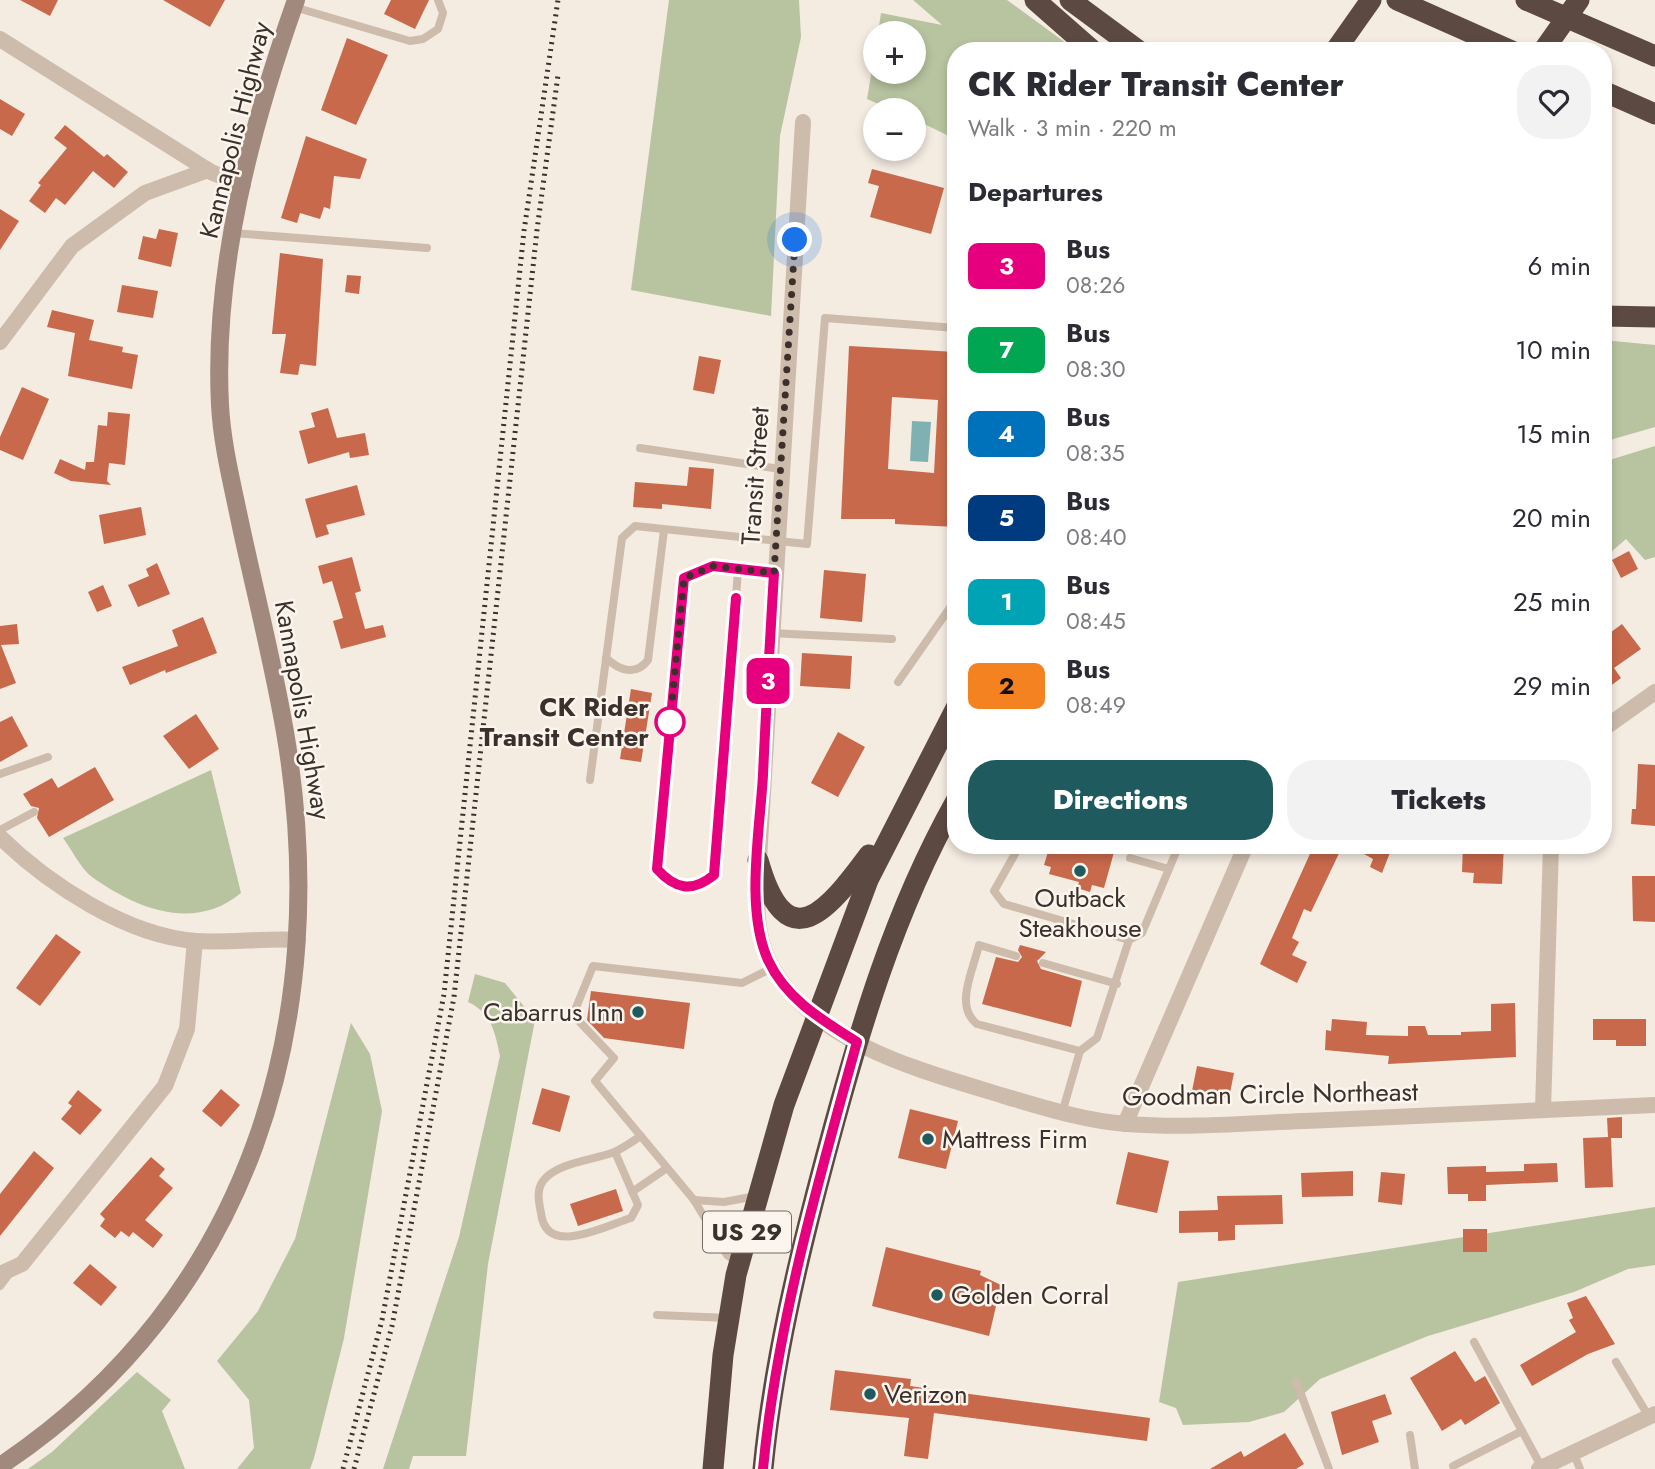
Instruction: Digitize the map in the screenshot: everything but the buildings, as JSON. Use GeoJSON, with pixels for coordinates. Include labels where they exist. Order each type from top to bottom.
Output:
{"type":"FeatureCollection","features":[{"type":"Feature","properties":{"kind":"highway"},"geometry":{"type":"LineString","coordinates":[[1035,0],[1083,42]]}},
{"type":"Feature","properties":{"kind":"highway"},"geometry":{"type":"LineString","coordinates":[[1070,0],[1127,42]]}},
{"type":"Feature","properties":{"kind":"highway"},"geometry":{"type":"LineString","coordinates":[[1341,42],[1371,0]]}},
{"type":"Feature","properties":{"kind":"highway"},"geometry":{"type":"LineString","coordinates":[[1397,0],[1492,42]]}},
{"type":"Feature","properties":{"kind":"highway"},"geometry":{"type":"LineString","coordinates":[[1526,0],[1655,56]]}},
{"type":"Feature","properties":{"kind":"highway"},"geometry":{"type":"LineString","coordinates":[[1549,42],[1578,0]]}},
{"type":"Feature","properties":{"kind":"highway"},"geometry":{"type":"LineString","coordinates":[[1612,95],[1655,114]]}},
{"type":"Feature","properties":{"kind":"highway"},"geometry":{"type":"LineString","coordinates":[[1612,309],[1653,316]]}},
{"type":"Feature","properties":{"kind":"highway"},"geometry":{"type":"LineString","coordinates":[[1612,316],[1653,316]]}},
{"type":"Feature","properties":{"kind":"highway","name":"US 29"},"geometry":{"type":"LineString","coordinates":[[713,1469],[728,1318],[739,1262],[757,1196],[815,1016],[868,880],[947,725]]}},
{"type":"Feature","properties":{"kind":"highway"},"geometry":{"type":"LineString","coordinates":[[758,860],[765,886],[776,904],[789,915],[809,917],[829,907],[898,817]]}},
{"type":"Feature","properties":{"kind":"highway","name":"US 29"},"geometry":{"type":"LineString","coordinates":[[763,1469],[792,1294],[813,1201],[857,1042],[901,913],[947,819]]}},
{"type":"Feature","properties":{"kind":"main road","name":"Kannapolis Highway"},"geometry":{"type":"LineString","coordinates":[[0,1466],[53,1427],[114,1371],[162,1313],[206,1248],[251,1158],[282,1057],[298,940],[299,847],[292,777],[228,463],[221,415],[223,306],[233,233],[243,185],[294,3]]}},
{"type":"Feature","properties":{"kind":"street"},"geometry":{"type":"LineString","coordinates":[[0,39],[213,173],[243,185]]}},
{"type":"Feature","properties":{"kind":"street","name":"Transit Street"},"geometry":{"type":"LineString","coordinates":[[803,122],[770,633],[758,860],[759,933],[772,968],[792,994],[815,1016],[857,1042]]}},
{"type":"Feature","properties":{"kind":"street"},"geometry":{"type":"LineString","coordinates":[[0,342],[72,246],[145,193],[213,173]]}},
{"type":"Feature","properties":{"kind":"street"},"geometry":{"type":"LineString","coordinates":[[1612,723],[1655,692]]}},
{"type":"Feature","properties":{"kind":"street"},"geometry":{"type":"LineString","coordinates":[[0,837],[26,863],[100,909],[144,929],[195,941],[298,940]]}},
{"type":"Feature","properties":{"kind":"street"},"geometry":{"type":"LineString","coordinates":[[1125,1124],[1242,854]]}},
{"type":"Feature","properties":{"kind":"street"},"geometry":{"type":"LineString","coordinates":[[1543,1110],[1551,854]]}},
{"type":"Feature","properties":{"kind":"street"},"geometry":{"type":"LineString","coordinates":[[4,1276],[22,1264],[63,1217],[165,1086],[187,1029],[195,941]]}},
{"type":"Feature","properties":{"kind":"street","name":"Goodman Circle Northeast"},"geometry":{"type":"LineString","coordinates":[[857,1042],[952,1080],[1062,1113],[1125,1124],[1167,1126],[1655,1105]]}},
{"type":"Feature","properties":{"kind":"street"},"geometry":{"type":"LineString","coordinates":[[1540,1468],[1577,1462],[1652,1416]]}},
{"type":"Feature","properties":{"kind":"lane"},"geometry":{"type":"LineString","coordinates":[[294,3],[410,41],[422,39],[438,29],[443,13],[438,0]]}},
{"type":"Feature","properties":{"kind":"lane"},"geometry":{"type":"LineString","coordinates":[[233,233],[427,248]]}},
{"type":"Feature","properties":{"kind":"lane"},"geometry":{"type":"LineString","coordinates":[[590,780],[622,538],[635,526],[807,544],[825,318],[947,327]]}},
{"type":"Feature","properties":{"kind":"lane"},"geometry":{"type":"LineString","coordinates":[[640,448],[780,468]]}},
{"type":"Feature","properties":{"kind":"lane"},"geometry":{"type":"LineString","coordinates":[[606,658],[615,666],[631,671],[642,667],[648,660],[664,530]]}},
{"type":"Feature","properties":{"kind":"lane"},"geometry":{"type":"LineString","coordinates":[[738,571],[714,875],[703,884],[684,889],[667,881],[657,869],[684,578],[713,566],[738,571],[774,573]]}},
{"type":"Feature","properties":{"kind":"lane"},"geometry":{"type":"LineString","coordinates":[[898,682],[947,612]]}},
{"type":"Feature","properties":{"kind":"lane"},"geometry":{"type":"LineString","coordinates":[[770,633],[892,639]]}},
{"type":"Feature","properties":{"kind":"lane"},"geometry":{"type":"LineString","coordinates":[[0,774],[48,757]]}},
{"type":"Feature","properties":{"kind":"lane"},"geometry":{"type":"LineString","coordinates":[[0,830],[34,812]]}},
{"type":"Feature","properties":{"kind":"lane"},"geometry":{"type":"LineString","coordinates":[[1015,854],[994,891],[1004,904],[1129,940],[1142,933],[1175,854]]}},
{"type":"Feature","properties":{"kind":"lane"},"geometry":{"type":"LineString","coordinates":[[1130,858],[1169,869]]}},
{"type":"Feature","properties":{"kind":"lane"},"geometry":{"type":"LineString","coordinates":[[1062,1113],[1080,1051],[1097,1038],[1117,984],[1129,940]]}},
{"type":"Feature","properties":{"kind":"lane"},"geometry":{"type":"LineString","coordinates":[[1016,956],[979,945],[964,1005],[967,1016],[977,1024],[1080,1051]]}},
{"type":"Feature","properties":{"kind":"lane"},"geometry":{"type":"LineString","coordinates":[[1043,963],[1117,984]]}},
{"type":"Feature","properties":{"kind":"lane"},"geometry":{"type":"LineString","coordinates":[[739,1262],[727,1255],[694,1200],[595,1080],[614,1058],[573,1015],[593,966],[742,983],[772,968]]}},
{"type":"Feature","properties":{"kind":"lane"},"geometry":{"type":"LineString","coordinates":[[615,1152],[638,1205],[632,1218],[565,1239],[553,1236],[542,1223],[538,1194],[543,1181],[563,1168],[615,1152],[640,1136]]}},
{"type":"Feature","properties":{"kind":"lane"},"geometry":{"type":"LineString","coordinates":[[632,1192],[667,1168]]}},
{"type":"Feature","properties":{"kind":"lane"},"geometry":{"type":"LineString","coordinates":[[694,1200],[724,1202],[757,1196]]}},
{"type":"Feature","properties":{"kind":"lane"},"geometry":{"type":"LineString","coordinates":[[657,1315],[728,1318]]}},
{"type":"Feature","properties":{"kind":"lane"},"geometry":{"type":"LineString","coordinates":[[1474,1342],[1540,1468]]}},
{"type":"Feature","properties":{"kind":"lane"},"geometry":{"type":"LineString","coordinates":[[1616,1362],[1652,1416]]}},
{"type":"Feature","properties":{"kind":"lane"},"geometry":{"type":"LineString","coordinates":[[1296,1381],[1329,1469]]}},
{"type":"Feature","properties":{"kind":"lane"},"geometry":{"type":"LineString","coordinates":[[1453,1466],[1522,1431]]}},
{"type":"Feature","properties":{"kind":"lane"},"geometry":{"type":"LineString","coordinates":[[1410,1436],[1415,1469]]}},
{"type":"Feature","properties":{"kind":"green space"},"geometry":{"type":"Polygon","coordinates":[[[669,0],[799,0],[801,37],[780,136],[771,316],[631,290],[669,0]]]}},
{"type":"Feature","properties":{"kind":"green space"},"geometry":{"type":"Polygon","coordinates":[[[913,0],[1007,0],[1065,42],[947,42],[947,135],[926,125],[926,98],[867,98],[870,84],[926,84],[926,22],[942,25],[913,0]]]}},
{"type":"Feature","properties":{"kind":"green space"},"geometry":{"type":"Polygon","coordinates":[[[881,13],[922,21],[880,21],[881,13]]]}},
{"type":"Feature","properties":{"kind":"green space"},"geometry":{"type":"Polygon","coordinates":[[[1612,341],[1655,345],[1655,427],[1612,439],[1612,341]]]}},
{"type":"Feature","properties":{"kind":"green space"},"geometry":{"type":"Polygon","coordinates":[[[1655,446],[1655,557],[1645,560],[1626,539],[1612,551],[1612,459],[1655,446]]]}},
{"type":"Feature","properties":{"kind":"green space"},"geometry":{"type":"Polygon","coordinates":[[[211,770],[241,893],[223,905],[185,914],[147,906],[109,888],[88,874],[63,838],[211,770]]]}},
{"type":"Feature","properties":{"kind":"green space"},"geometry":{"type":"Polygon","coordinates":[[[475,974],[505,983],[535,1020],[488,1264],[466,1456],[413,1456],[409,1469],[383,1469],[459,1237],[500,1056],[487,1018],[468,1002],[475,974]]]}},
{"type":"Feature","properties":{"kind":"green space"},"geometry":{"type":"Polygon","coordinates":[[[351,1023],[370,1054],[382,1111],[344,1338],[314,1458],[310,1469],[237,1469],[254,1448],[249,1400],[217,1361],[258,1311],[295,1239],[351,1023]]]}},
{"type":"Feature","properties":{"kind":"green space"},"geometry":{"type":"Polygon","coordinates":[[[1655,1207],[1655,1265],[1628,1269],[1574,1292],[1428,1336],[1320,1379],[1284,1412],[1249,1422],[1183,1425],[1176,1408],[1159,1402],[1178,1282],[1655,1207]]]}},
{"type":"Feature","properties":{"kind":"green space"},"geometry":{"type":"Polygon","coordinates":[[[137,1372],[171,1400],[162,1411],[185,1469],[28,1469],[52,1452],[137,1372]]]}},
{"type":"Feature","properties":{"kind":"water"},"geometry":{"type":"Polygon","coordinates":[[[912,421],[931,422],[928,462],[910,461],[912,421]]]}},
{"type":"Feature","properties":{"kind":"railway"},"geometry":{"type":"LineString","coordinates":[[343,1469],[382,1320],[444,994],[524,231],[558,0]]}},
{"type":"Feature","properties":{"kind":"railway"},"geometry":{"type":"LineString","coordinates":[[354,1469],[392,1326],[454,997],[537,230],[558,75]]}},
{"type":"Feature","properties":{"kind":"bus line","name":"3"},"geometry":{"type":"LineString","coordinates":[[736,598],[714,875],[703,884],[684,889],[667,881],[657,869],[684,578],[696,570],[713,566],[738,571],[774,573],[758,860],[759,933],[772,968],[792,994],[815,1016],[857,1042],[813,1201],[792,1294],[763,1469]]}},
{"type":"Feature","properties":{"kind":"place","name":"CK Rider Transit Center"},"geometry":{"type":"Point","coordinates":[670,722]}},
{"type":"Feature","properties":{"kind":"place","name":"Outback Steakhouse"},"geometry":{"type":"Point","coordinates":[1080,871]}},
{"type":"Feature","properties":{"kind":"place","name":"Cabarrus Inn"},"geometry":{"type":"Point","coordinates":[638,1012]}},
{"type":"Feature","properties":{"kind":"place","name":"Mattress Firm"},"geometry":{"type":"Point","coordinates":[928,1139]}},
{"type":"Feature","properties":{"kind":"place","name":"Golden Corral"},"geometry":{"type":"Point","coordinates":[937,1295]}},
{"type":"Feature","properties":{"kind":"place","name":"Verizon"},"geometry":{"type":"Point","coordinates":[870,1394]}},
{"type":"Feature","properties":{"kind":"route"},"geometry":{"type":"LineString","coordinates":[[670,722],[684,578],[696,570],[713,566],[738,571],[774,573],[795,240]]}}]}
